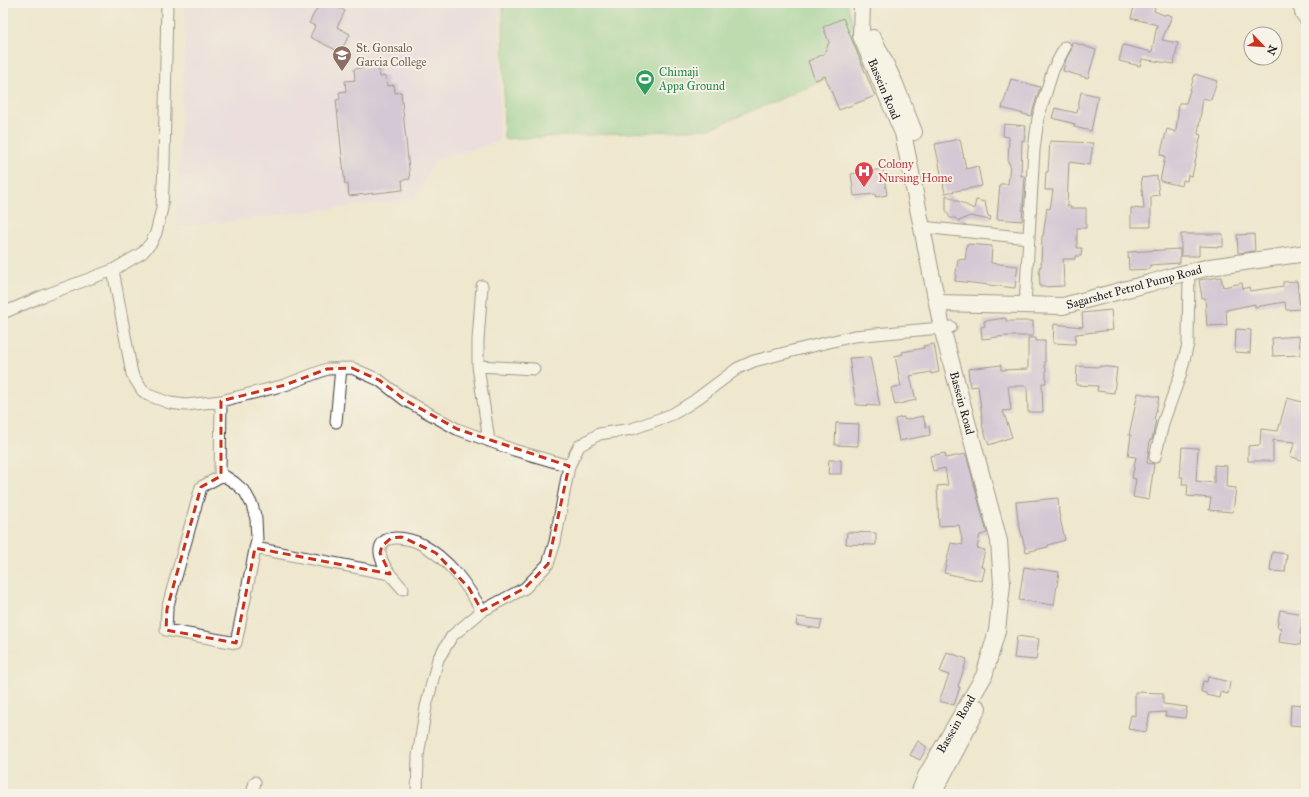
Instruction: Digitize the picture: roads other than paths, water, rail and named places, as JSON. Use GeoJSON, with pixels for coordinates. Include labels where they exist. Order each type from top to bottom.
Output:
{"type":"FeatureCollection","features":[{"type":"Feature","properties":{"kind":"main road","name":"Bassein Road"},"geometry":{"type":"LineString","coordinates":[[862,3],[861,36],[903,133],[926,227],[946,327],[999,541],[1002,584],[997,631],[984,676],[926,776],[919,794]]}},
{"type":"Feature","properties":{"kind":"main road","name":"Bassein Road"},"geometry":{"type":"LineString","coordinates":[[870,3],[871,34],[895,84],[913,130],[920,173],[926,227]]}},
{"type":"Feature","properties":{"kind":"main road","name":"Sagarshet Petrol Pump Road"},"geometry":{"type":"LineString","coordinates":[[942,303],[1063,306],[1210,267],[1306,253]]}},
{"type":"Feature","properties":{"kind":"main road","name":"Bassein Road"},"geometry":{"type":"LineString","coordinates":[[936,789],[995,678],[1007,632],[1010,585],[1009,542],[1002,510],[946,327]]}},
{"type":"Feature","properties":{"kind":"street"},"geometry":{"type":"LineString","coordinates":[[3,313],[112,270],[142,253],[156,233],[162,208],[164,164],[166,3]]}},
{"type":"Feature","properties":{"kind":"street"},"geometry":{"type":"LineString","coordinates":[[1298,3],[1300,14],[1306,21]]}},
{"type":"Feature","properties":{"kind":"street"},"geometry":{"type":"LineString","coordinates":[[1025,306],[1034,150],[1038,118],[1053,70],[1065,47]]}},
{"type":"Feature","properties":{"kind":"street"},"geometry":{"type":"LineString","coordinates":[[926,227],[1029,238]]}},
{"type":"Feature","properties":{"kind":"street"},"geometry":{"type":"LineString","coordinates":[[112,270],[132,374],[142,390],[148,395],[186,405],[221,401],[285,385],[327,369],[352,368],[379,380],[405,400],[457,429],[514,450],[569,466]]}},
{"type":"Feature","properties":{"kind":"street"},"geometry":{"type":"LineString","coordinates":[[1155,457],[1164,420],[1180,376],[1188,344],[1189,272]]}},
{"type":"Feature","properties":{"kind":"street"},"geometry":{"type":"LineString","coordinates":[[482,286],[478,340],[478,366],[489,441]]}},
{"type":"Feature","properties":{"kind":"street"},"geometry":{"type":"LineString","coordinates":[[417,794],[418,756],[426,707],[438,659],[452,636],[482,611],[525,588],[548,564],[555,542],[569,466],[579,446],[599,434],[632,429],[673,414],[738,368],[754,361],[854,336],[946,327]]}},
{"type":"Feature","properties":{"kind":"street"},"geometry":{"type":"LineString","coordinates":[[478,366],[534,369]]}},
{"type":"Feature","properties":{"kind":"street"},"geometry":{"type":"LineString","coordinates":[[336,422],[341,368]]}},
{"type":"Feature","properties":{"kind":"street"},"geometry":{"type":"LineString","coordinates":[[221,401],[220,471],[222,475],[241,487],[252,505],[256,520],[255,548],[236,643],[166,630],[167,609],[201,487],[222,475]]}},
{"type":"Feature","properties":{"kind":"street"},"geometry":{"type":"LineString","coordinates":[[403,589],[390,574],[380,553],[382,546],[386,541],[392,538],[402,537],[420,543],[436,553],[454,570],[469,588],[482,611]]}},
{"type":"Feature","properties":{"kind":"street"},"geometry":{"type":"LineString","coordinates":[[255,548],[390,574]]}},
{"type":"Feature","properties":{"kind":"street"},"geometry":{"type":"LineString","coordinates":[[252,794],[255,782]]}},
{"type":"Feature","properties":{"kind":"place","name":"St. Gonsalo Garcia College"},"geometry":{"type":"Point","coordinates":[342,72]}},
{"type":"Feature","properties":{"kind":"place","name":"Chimaji Appa Ground"},"geometry":{"type":"Point","coordinates":[645,96]}},
{"type":"Feature","properties":{"kind":"place","name":"Colony Nursing Home"},"geometry":{"type":"Point","coordinates":[864,188]}}]}
